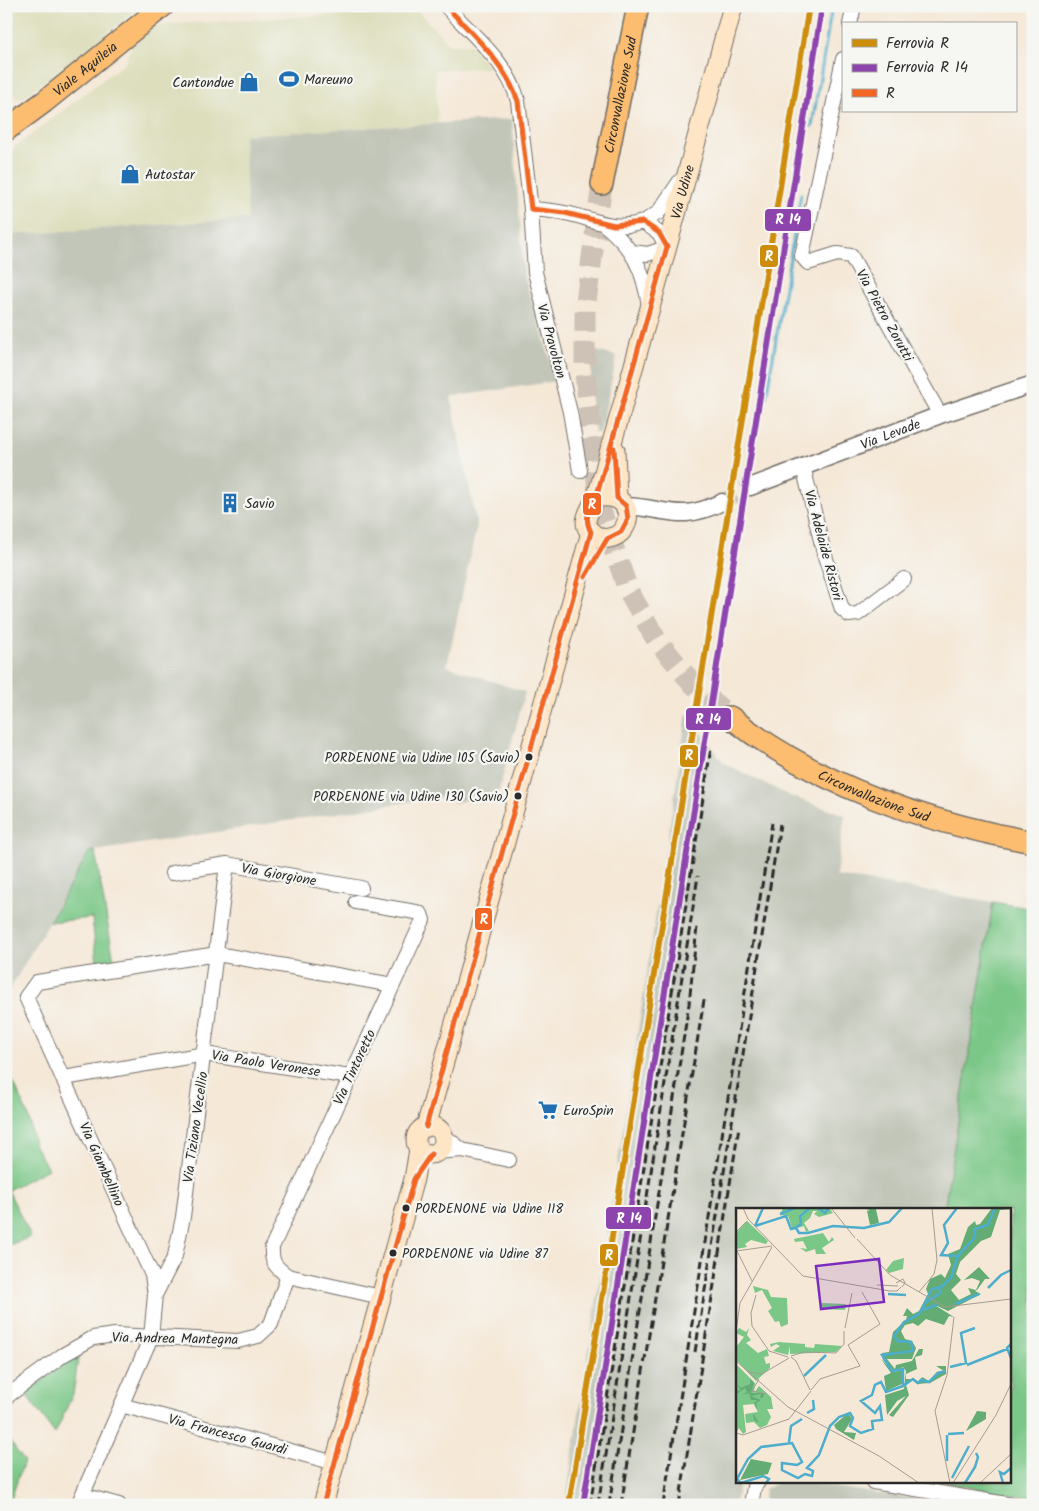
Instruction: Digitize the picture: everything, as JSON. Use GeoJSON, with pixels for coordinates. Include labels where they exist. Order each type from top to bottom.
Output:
{"type":"FeatureCollection","features":[{"type":"Feature","properties":{"kind":"main road","name":"Viale Aquileia"},"geometry":{"type":"LineString","coordinates":[[6,130],[44,102],[163,6]]}},
{"type":"Feature","properties":{"kind":"main road","name":"Circonvallazione Sud"},"geometry":{"type":"LineString","coordinates":[[602,184],[638,6]]}},
{"type":"Feature","properties":{"kind":"main road","name":"Via Udine"},"geometry":{"type":"LineString","coordinates":[[596,498],[650,311],[733,6]]}},
{"type":"Feature","properties":{"kind":"main road"},"geometry":{"type":"LineString","coordinates":[[599,536],[621,532],[624,508],[614,436]]}},
{"type":"Feature","properties":{"kind":"main road"},"geometry":{"type":"LineString","coordinates":[[599,536],[586,525],[586,514],[596,498],[606,496],[624,508]]}},
{"type":"Feature","properties":{"kind":"main road"},"geometry":{"type":"LineString","coordinates":[[323,1505],[414,1179],[432,1141],[436,1095],[573,598],[599,536]]}},
{"type":"Feature","properties":{"kind":"main road","name":"Circonvallazione Sud"},"geometry":{"type":"LineString","coordinates":[[730,717],[784,755],[856,792],[911,812],[1033,842]]}},
{"type":"Feature","properties":{"kind":"street","name":"Via Pravolton"},"geometry":{"type":"LineString","coordinates":[[446,6],[496,60],[514,85],[518,101],[531,209],[535,272],[570,412],[580,471]]}},
{"type":"Feature","properties":{"kind":"street"},"geometry":{"type":"LineString","coordinates":[[850,22],[854,6]]}},
{"type":"Feature","properties":{"kind":"street","name":"Via Pietro Zorutti"},"geometry":{"type":"LineString","coordinates":[[842,64],[802,256],[808,263],[837,254],[851,256],[940,415]]}},
{"type":"Feature","properties":{"kind":"street"},"geometry":{"type":"LineString","coordinates":[[531,209],[564,213],[605,225],[622,227],[643,222],[658,214],[670,198],[690,163]]}},
{"type":"Feature","properties":{"kind":"street"},"geometry":{"type":"LineString","coordinates":[[632,252],[648,254],[667,247],[659,233],[643,222]]}},
{"type":"Feature","properties":{"kind":"street"},"geometry":{"type":"LineString","coordinates":[[605,225],[632,252],[645,284],[650,311]]}},
{"type":"Feature","properties":{"kind":"street","name":"Via Levade"},"geometry":{"type":"LineString","coordinates":[[750,487],[940,415],[1033,384]]}},
{"type":"Feature","properties":{"kind":"street","name":"Via Adelaide Ristori"},"geometry":{"type":"LineString","coordinates":[[803,466],[824,553],[842,610],[849,614],[858,614],[904,579]]}},
{"type":"Feature","properties":{"kind":"street"},"geometry":{"type":"LineString","coordinates":[[624,508],[651,507],[664,512],[685,514],[722,502]]}},
{"type":"Feature","properties":{"kind":"street"},"geometry":{"type":"LineString","coordinates":[[172,873],[227,864]]}},
{"type":"Feature","properties":{"kind":"street","name":"Via Giorgione"},"geometry":{"type":"LineString","coordinates":[[217,954],[227,864],[361,888]]}},
{"type":"Feature","properties":{"kind":"street","name":"Via Tintoretto"},"geometry":{"type":"LineString","coordinates":[[288,1276],[278,1270],[272,1261],[272,1247],[423,920],[421,914],[356,902]]}},
{"type":"Feature","properties":{"kind":"street"},"geometry":{"type":"LineString","coordinates":[[217,954],[393,985]]}},
{"type":"Feature","properties":{"kind":"street","name":"Via Giambellino"},"geometry":{"type":"LineString","coordinates":[[80,1500],[151,1337],[155,1295],[152,1275],[26,997],[36,982],[217,954]]}},
{"type":"Feature","properties":{"kind":"street","name":"Via Tiziano Vecellio"},"geometry":{"type":"LineString","coordinates":[[155,1295],[175,1256],[183,1217],[217,954]]}},
{"type":"Feature","properties":{"kind":"street","name":"Via Paolo Veronese"},"geometry":{"type":"LineString","coordinates":[[64,1078],[205,1054],[350,1076]]}},
{"type":"Feature","properties":{"kind":"street"},"geometry":{"type":"LineString","coordinates":[[432,1141],[462,1150],[509,1160]]}},
{"type":"Feature","properties":{"kind":"street"},"geometry":{"type":"LineString","coordinates":[[288,1276],[381,1297]]}},
{"type":"Feature","properties":{"kind":"street","name":"Via Andrea Mantegna"},"geometry":{"type":"LineString","coordinates":[[6,1397],[63,1355],[93,1338],[116,1335],[238,1341],[258,1336],[271,1324],[288,1276]]}},
{"type":"Feature","properties":{"kind":"street","name":"Via Francesco Guardi"},"geometry":{"type":"LineString","coordinates":[[121,1405],[335,1462]]}},
{"type":"Feature","properties":{"kind":"street"},"geometry":{"type":"LineString","coordinates":[[751,1505],[754,1487],[756,1484]]}},
{"type":"Feature","properties":{"kind":"street"},"geometry":{"type":"LineString","coordinates":[[885,1484],[1013,1505]]}},
{"type":"Feature","properties":{"kind":"street"},"geometry":{"type":"LineString","coordinates":[[80,1500],[119,1505]]}},
{"type":"Feature","properties":{"kind":"shaded area"},"geometry":{"type":"Polygon","coordinates":[[[6,6],[142,6],[24,97],[6,98],[6,6]]]}},
{"type":"Feature","properties":{"kind":"shaded area"},"geometry":{"type":"Polygon","coordinates":[[[417,10],[450,45],[470,44],[489,68],[435,70],[438,123],[244,135],[249,219],[6,235],[6,154],[125,63],[131,47],[155,25],[417,10]]]}},
{"type":"Feature","properties":{"kind":"shaded area"},"geometry":{"type":"Polygon","coordinates":[[[512,119],[524,276],[557,381],[451,397],[477,525],[447,666],[525,692],[499,791],[454,803],[453,795],[89,852],[6,996],[6,235],[248,219],[244,135],[512,119]]]}},
{"type":"Feature","properties":{"kind":"shaded area"},"geometry":{"type":"Polygon","coordinates":[[[591,350],[617,356],[600,433],[595,433],[591,403],[591,350]]]}},
{"type":"Feature","properties":{"kind":"shaded area"},"geometry":{"type":"Polygon","coordinates":[[[687,713],[724,763],[790,796],[845,815],[836,876],[993,902],[944,1208],[736,1208],[736,1484],[739,1484],[735,1505],[565,1505],[687,713]]]}},
{"type":"Feature","properties":{"kind":"shaded area"},"geometry":{"type":"Polygon","coordinates":[[[775,1484],[815,1484],[954,1505],[763,1505],[765,1489],[775,1484]]]}},
{"type":"Feature","properties":{"kind":"green space"},"geometry":{"type":"Polygon","coordinates":[[[95,851],[114,960],[97,963],[92,918],[49,922],[89,852],[95,851]]]}},
{"type":"Feature","properties":{"kind":"green space"},"geometry":{"type":"Polygon","coordinates":[[[993,902],[1033,909],[1033,1498],[951,1484],[1012,1484],[1012,1208],[944,1208],[993,902]]]}},
{"type":"Feature","properties":{"kind":"green space"},"geometry":{"type":"Polygon","coordinates":[[[6,1065],[28,1115],[34,1144],[48,1169],[8,1190],[31,1237],[6,1246],[6,1065]]]}},
{"type":"Feature","properties":{"kind":"green space"},"geometry":{"type":"Polygon","coordinates":[[[79,1353],[73,1394],[55,1434],[25,1393],[79,1353]]]}},
{"type":"Feature","properties":{"kind":"green space"},"geometry":{"type":"Polygon","coordinates":[[[6,1436],[24,1461],[9,1505],[6,1505],[6,1436]]]}},
{"type":"Feature","properties":{"kind":"waterway"},"geometry":{"type":"LineString","coordinates":[[812,126],[832,6]]}},
{"type":"Feature","properties":{"kind":"waterway"},"geometry":{"type":"LineString","coordinates":[[766,398],[801,194]]}},
{"type":"Feature","properties":{"kind":"tunnel"},"geometry":{"type":"LineString","coordinates":[[602,184],[585,309],[585,373],[600,508],[628,590],[656,639],[692,683],[730,717]]}},
{"type":"Feature","properties":{"kind":"tunnel"},"geometry":{"type":"LineString","coordinates":[[722,502],[750,487]]}},
{"type":"Feature","properties":{"kind":"railway"},"geometry":{"type":"LineString","coordinates":[[590,1505],[711,748]]}},
{"type":"Feature","properties":{"kind":"railway"},"geometry":{"type":"LineString","coordinates":[[663,1505],[772,823]]}},
{"type":"Feature","properties":{"kind":"railway"},"geometry":{"type":"LineString","coordinates":[[695,1352],[780,824]]}},
{"type":"Feature","properties":{"kind":"railway"},"geometry":{"type":"LineString","coordinates":[[598,1505],[698,876]]}},
{"type":"Feature","properties":{"kind":"railway"},"geometry":{"type":"LineString","coordinates":[[609,1505],[689,1004],[697,927]]}},
{"type":"Feature","properties":{"kind":"railway"},"geometry":{"type":"LineString","coordinates":[[621,1505],[704,1000]]}},
{"type":"Feature","properties":{"kind":"railway"},"geometry":{"type":"LineString","coordinates":[[679,1505],[739,1127]]}},
{"type":"Feature","properties":{"kind":"rail line","name":"R"},"geometry":{"type":"LineString","coordinates":[[569,1505],[809,6]]}},
{"type":"Feature","properties":{"kind":"transit line","name":"R"},"geometry":{"type":"LineString","coordinates":[[426,1127],[591,532],[587,518],[588,514],[596,498],[667,247],[659,233],[643,222],[614,225],[565,213],[531,209],[518,101],[505,74],[487,50],[446,6]]}},
{"type":"Feature","properties":{"kind":"transit line"},"geometry":{"type":"LineString","coordinates":[[583,1505],[822,7]]}},
{"type":"Feature","properties":{"kind":"transit line","name":"R"},"geometry":{"type":"LineString","coordinates":[[585,577],[607,539],[621,532],[628,519],[626,506],[617,498],[614,448]]}},
{"type":"Feature","properties":{"kind":"transit line","name":"R"},"geometry":{"type":"LineString","coordinates":[[323,1505],[414,1179],[431,1154]]}},
{"type":"Feature","properties":{"kind":"place","name":"Mareuno"},"geometry":{"type":"Point","coordinates":[289,79]}},
{"type":"Feature","properties":{"kind":"place","name":"Cantondue"},"geometry":{"type":"Point","coordinates":[249,82]}},
{"type":"Feature","properties":{"kind":"place","name":"Autostar"},"geometry":{"type":"Point","coordinates":[130,174]}},
{"type":"Feature","properties":{"kind":"place","name":"Savio"},"geometry":{"type":"Point","coordinates":[230,503]}},
{"type":"Feature","properties":{"kind":"place","name":"PORDENONE via Udine 105 (Savio)"},"geometry":{"type":"Point","coordinates":[529,757]}},
{"type":"Feature","properties":{"kind":"place","name":"PORDENONE via Udine 130 (Savio)"},"geometry":{"type":"Point","coordinates":[518,796]}},
{"type":"Feature","properties":{"kind":"place","name":"EuroSpin"},"geometry":{"type":"Point","coordinates":[548,1110]}},
{"type":"Feature","properties":{"kind":"place","name":"PORDENONE via Udine 118"},"geometry":{"type":"Point","coordinates":[406,1208]}},
{"type":"Feature","properties":{"kind":"place","name":"PORDENONE via Udine 87"},"geometry":{"type":"Point","coordinates":[393,1253]}}]}
